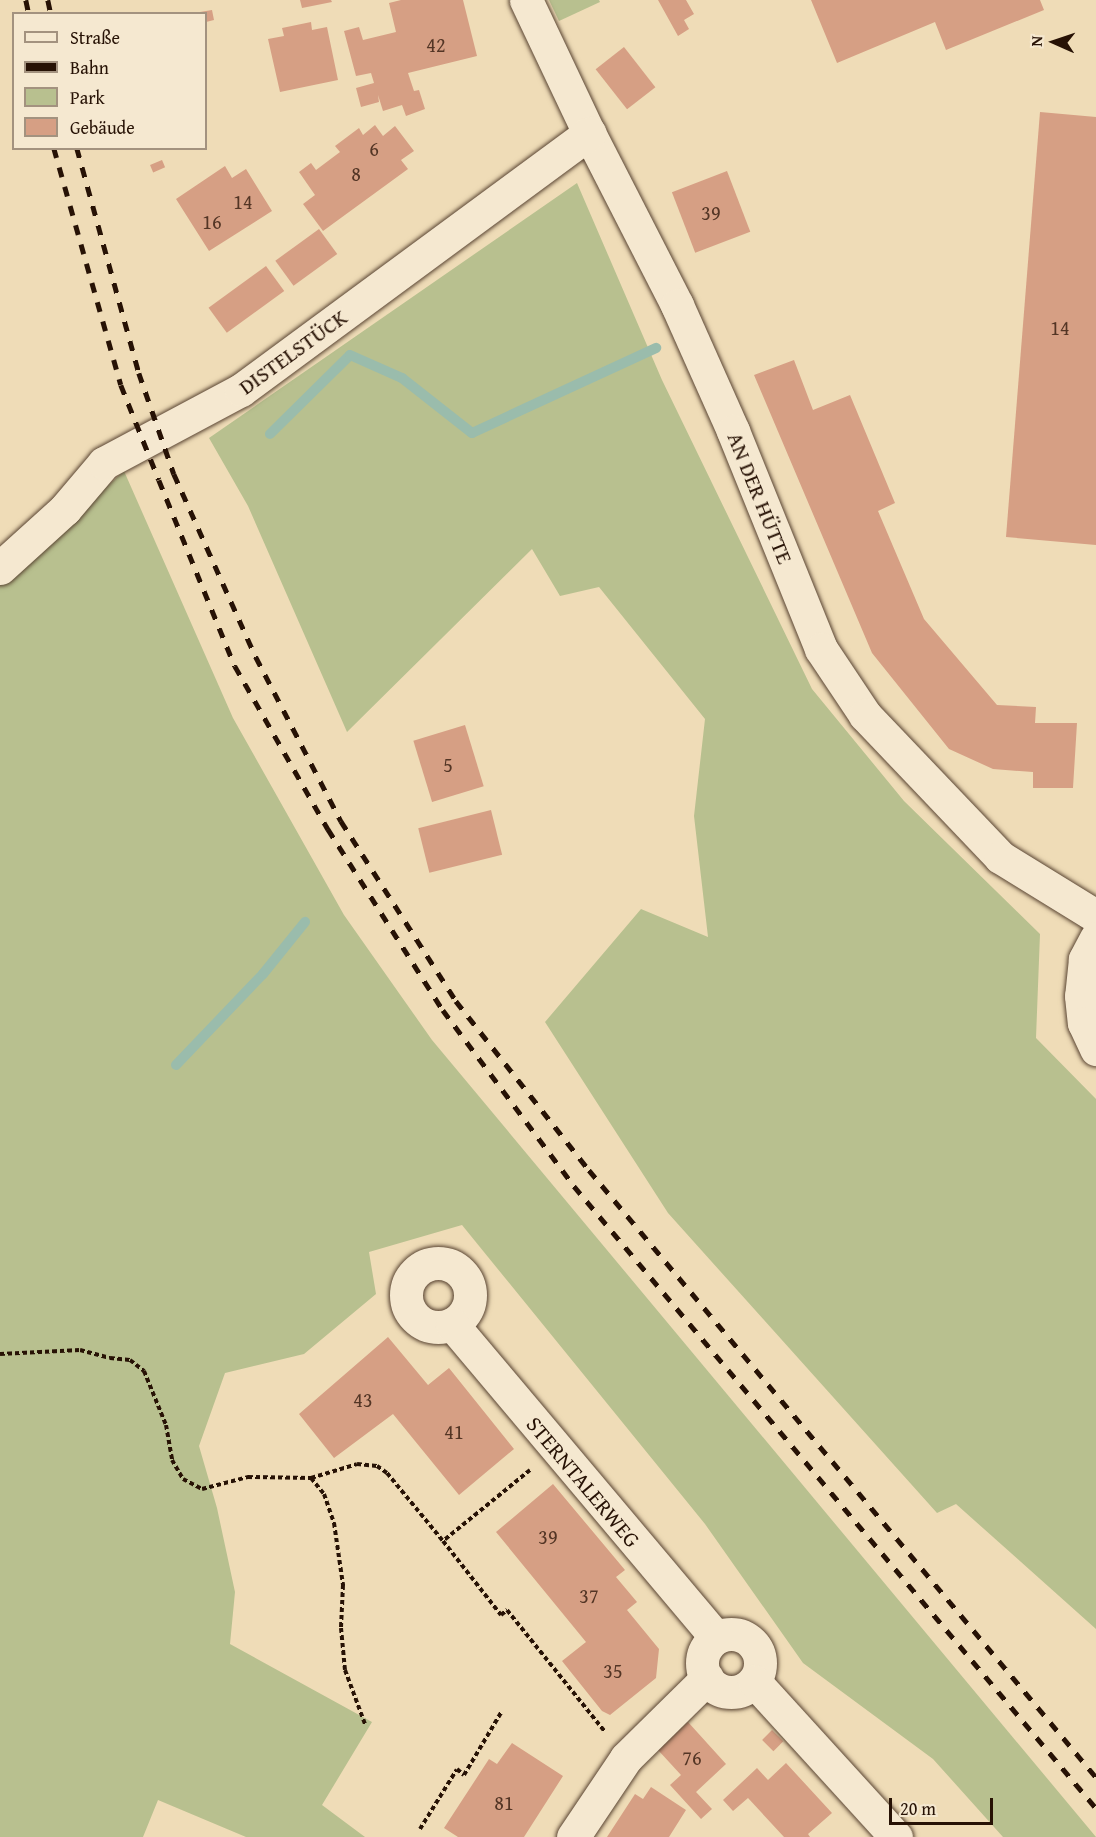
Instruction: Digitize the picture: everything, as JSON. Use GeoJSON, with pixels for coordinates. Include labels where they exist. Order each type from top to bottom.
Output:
{"type":"FeatureCollection","features":[{"type":"Feature","properties":{"kind":"street","name":"AN DER HÜTTE"},"geometry":{"type":"LineString","coordinates":[[526,0],[589,133],[677,305],[719,399],[820,649],[865,715],[1000,857],[1096,916]]}},
{"type":"Feature","properties":{"kind":"street","name":"DISTELSTÜCK"},"geometry":{"type":"LineString","coordinates":[[0,568],[65,509],[104,463],[242,390],[589,133]]}},
{"type":"Feature","properties":{"kind":"street"},"geometry":{"type":"LineString","coordinates":[[1096,938],[1085,959],[1081,996],[1084,1023],[1096,1048]]}},
{"type":"Feature","properties":{"kind":"street","name":"STERNTALERWEG"},"geometry":{"type":"LineString","coordinates":[[452,1324],[555,1450],[716,1638]]}},
{"type":"Feature","properties":{"kind":"street"},"geometry":{"type":"LineString","coordinates":[[732,1634],[753,1644],[760,1658],[758,1674],[747,1687],[730,1692],[713,1685],[707,1678],[703,1656],[716,1638],[732,1634]]}},
{"type":"Feature","properties":{"kind":"street"},"geometry":{"type":"LineString","coordinates":[[573,1837],[626,1758],[707,1678]]}},
{"type":"Feature","properties":{"kind":"street"},"geometry":{"type":"LineString","coordinates":[[754,1681],[896,1837]]}},
{"type":"Feature","properties":{"kind":"path"},"geometry":{"type":"LineString","coordinates":[[0,1354],[80,1350],[110,1359],[130,1360],[144,1371],[163,1417],[172,1460],[183,1479],[202,1489],[248,1476],[311,1478],[357,1464],[377,1466],[387,1473],[501,1615],[507,1610],[626,1758]]}},
{"type":"Feature","properties":{"kind":"path"},"geometry":{"type":"LineString","coordinates":[[443,1541],[555,1450]]}},
{"type":"Feature","properties":{"kind":"path"},"geometry":{"type":"LineString","coordinates":[[311,1478],[324,1494],[334,1523],[343,1585],[341,1628],[345,1670],[365,1724]]}},
{"type":"Feature","properties":{"kind":"path"},"geometry":{"type":"LineString","coordinates":[[420,1829],[457,1769],[464,1775],[502,1711]]}},
{"type":"Feature","properties":{"kind":"green space"},"geometry":{"type":"Polygon","coordinates":[[[549,0],[599,0],[600,2],[559,21],[549,0]]]}},
{"type":"Feature","properties":{"kind":"green space"},"geometry":{"type":"Polygon","coordinates":[[[577,183],[662,380],[812,689],[904,801],[1040,934],[1036,1038],[1096,1099],[1096,1629],[956,1504],[937,1513],[668,1213],[545,1022],[641,909],[708,937],[694,816],[705,719],[599,587],[560,596],[532,549],[347,732],[248,506],[209,438],[577,183]]]}},
{"type":"Feature","properties":{"kind":"green space"},"geometry":{"type":"Polygon","coordinates":[[[124,471],[233,718],[344,915],[432,1040],[1096,1837],[1003,1837],[933,1759],[803,1663],[705,1524],[462,1225],[369,1252],[376,1294],[304,1354],[225,1373],[199,1446],[217,1508],[235,1592],[230,1644],[372,1722],[322,1805],[365,1837],[246,1837],[158,1800],[143,1837],[0,1837],[0,583],[124,471]]]}},
{"type":"Feature","properties":{"kind":"building"},"geometry":{"type":"Polygon","coordinates":[[[300,0],[331,0],[332,2],[302,8],[300,0]]]}},
{"type":"Feature","properties":{"kind":"building"},"geometry":{"type":"Polygon","coordinates":[[[401,0],[463,0],[477,56],[408,73],[414,91],[419,90],[425,109],[406,116],[402,105],[383,111],[378,95],[379,102],[361,107],[356,88],[374,83],[371,73],[356,76],[344,31],[359,27],[363,40],[396,32],[389,3],[401,0]]]}},
{"type":"Feature","properties":{"kind":"building"},"geometry":{"type":"Polygon","coordinates":[[[658,0],[686,0],[694,14],[684,20],[689,29],[678,36],[658,0]]]}},
{"type":"Feature","properties":{"kind":"building"},"geometry":{"type":"Polygon","coordinates":[[[811,0],[1040,0],[1044,10],[946,50],[935,22],[837,63],[811,0]]]}},
{"type":"Feature","properties":{"kind":"building"},"geometry":{"type":"Polygon","coordinates":[[[212,10],[214,20],[207,22],[207,12],[200,12],[212,10]]]}},
{"type":"Feature","properties":{"kind":"building"},"geometry":{"type":"Polygon","coordinates":[[[311,22],[312,30],[327,27],[338,80],[280,92],[268,39],[284,36],[282,28],[311,22]]]}},
{"type":"Feature","properties":{"kind":"building"},"geometry":{"type":"Polygon","coordinates":[[[624,47],[655,87],[627,109],[596,69],[624,47]]]}},
{"type":"Feature","properties":{"kind":"building"},"geometry":{"type":"Polygon","coordinates":[[[1040,112],[1096,117],[1096,545],[1006,537],[1040,112]]]}},
{"type":"Feature","properties":{"kind":"building"},"geometry":{"type":"Polygon","coordinates":[[[375,125],[383,136],[395,126],[414,151],[401,160],[408,169],[323,231],[303,204],[315,195],[299,172],[311,163],[316,170],[340,152],[335,146],[359,128],[363,135],[375,125]]]}},
{"type":"Feature","properties":{"kind":"building"},"geometry":{"type":"Polygon","coordinates":[[[162,160],[165,167],[153,172],[150,165],[162,160]]]}},
{"type":"Feature","properties":{"kind":"building"},"geometry":{"type":"Polygon","coordinates":[[[225,166],[232,178],[246,169],[272,211],[209,251],[176,199],[225,166]]]}},
{"type":"Feature","properties":{"kind":"building"},"geometry":{"type":"Polygon","coordinates":[[[727,171],[750,232],[695,253],[672,192],[727,171]]]}},
{"type":"Feature","properties":{"kind":"building"},"geometry":{"type":"Polygon","coordinates":[[[319,229],[337,254],[294,286],[275,261],[319,229]]]}},
{"type":"Feature","properties":{"kind":"building"},"geometry":{"type":"Polygon","coordinates":[[[266,266],[284,291],[227,333],[209,308],[266,266]]]}},
{"type":"Feature","properties":{"kind":"building"},"geometry":{"type":"Polygon","coordinates":[[[794,360],[813,410],[850,395],[895,503],[878,511],[924,619],[997,705],[1036,707],[1035,723],[1077,723],[1073,788],[1033,788],[1033,772],[993,769],[949,749],[872,653],[754,375],[794,360]]]}},
{"type":"Feature","properties":{"kind":"building"},"geometry":{"type":"Polygon","coordinates":[[[465,725],[484,786],[432,802],[413,741],[465,725]]]}},
{"type":"Feature","properties":{"kind":"building"},"geometry":{"type":"Polygon","coordinates":[[[491,810],[502,855],[429,873],[418,828],[491,810]]]}},
{"type":"Feature","properties":{"kind":"building"},"geometry":{"type":"Polygon","coordinates":[[[388,1337],[428,1385],[449,1368],[514,1449],[459,1495],[393,1414],[334,1458],[299,1414],[388,1337]]]}},
{"type":"Feature","properties":{"kind":"building"},"geometry":{"type":"Polygon","coordinates":[[[553,1484],[625,1570],[616,1577],[637,1602],[627,1610],[659,1649],[656,1678],[610,1715],[602,1711],[562,1661],[586,1642],[496,1532],[553,1484]]]}},
{"type":"Feature","properties":{"kind":"building"},"geometry":{"type":"Polygon","coordinates":[[[688,1722],[726,1764],[696,1792],[712,1809],[701,1819],[670,1785],[681,1775],[658,1750],[688,1722]]]}},
{"type":"Feature","properties":{"kind":"building"},"geometry":{"type":"Polygon","coordinates":[[[772,1730],[783,1741],[773,1751],[762,1740],[772,1730]]]}},
{"type":"Feature","properties":{"kind":"building"},"geometry":{"type":"Polygon","coordinates":[[[512,1743],[563,1776],[524,1837],[458,1837],[444,1828],[489,1759],[497,1764],[512,1743]]]}},
{"type":"Feature","properties":{"kind":"building"},"geometry":{"type":"Polygon","coordinates":[[[786,1763],[832,1813],[808,1834],[810,1837],[784,1837],[748,1798],[733,1811],[723,1800],[757,1768],[768,1780],[786,1763]]]}},
{"type":"Feature","properties":{"kind":"building"},"geometry":{"type":"Polygon","coordinates":[[[651,1787],[686,1810],[669,1837],[607,1837],[635,1794],[643,1799],[651,1787]]]}},
{"type":"Feature","properties":{"kind":"waterway"},"geometry":{"type":"LineString","coordinates":[[270,434],[350,355],[402,378],[472,433],[656,348]]}},
{"type":"Feature","properties":{"kind":"waterway"},"geometry":{"type":"LineString","coordinates":[[176,1065],[263,974],[305,922]]}},
{"type":"Feature","properties":{"kind":"railway"},"geometry":{"type":"LineString","coordinates":[[26,0],[29,12]]}},
{"type":"Feature","properties":{"kind":"railway"},"geometry":{"type":"LineString","coordinates":[[48,0],[51,12]]}},
{"type":"Feature","properties":{"kind":"railway"},"geometry":{"type":"LineString","coordinates":[[55,150],[121,385],[159,480],[235,666],[328,829],[443,1010],[574,1186],[1096,1808]]}},
{"type":"Feature","properties":{"kind":"railway"},"geometry":{"type":"LineString","coordinates":[[78,150],[139,373],[174,474],[256,657],[341,821],[456,1001],[589,1170],[1096,1777]]}}]}
